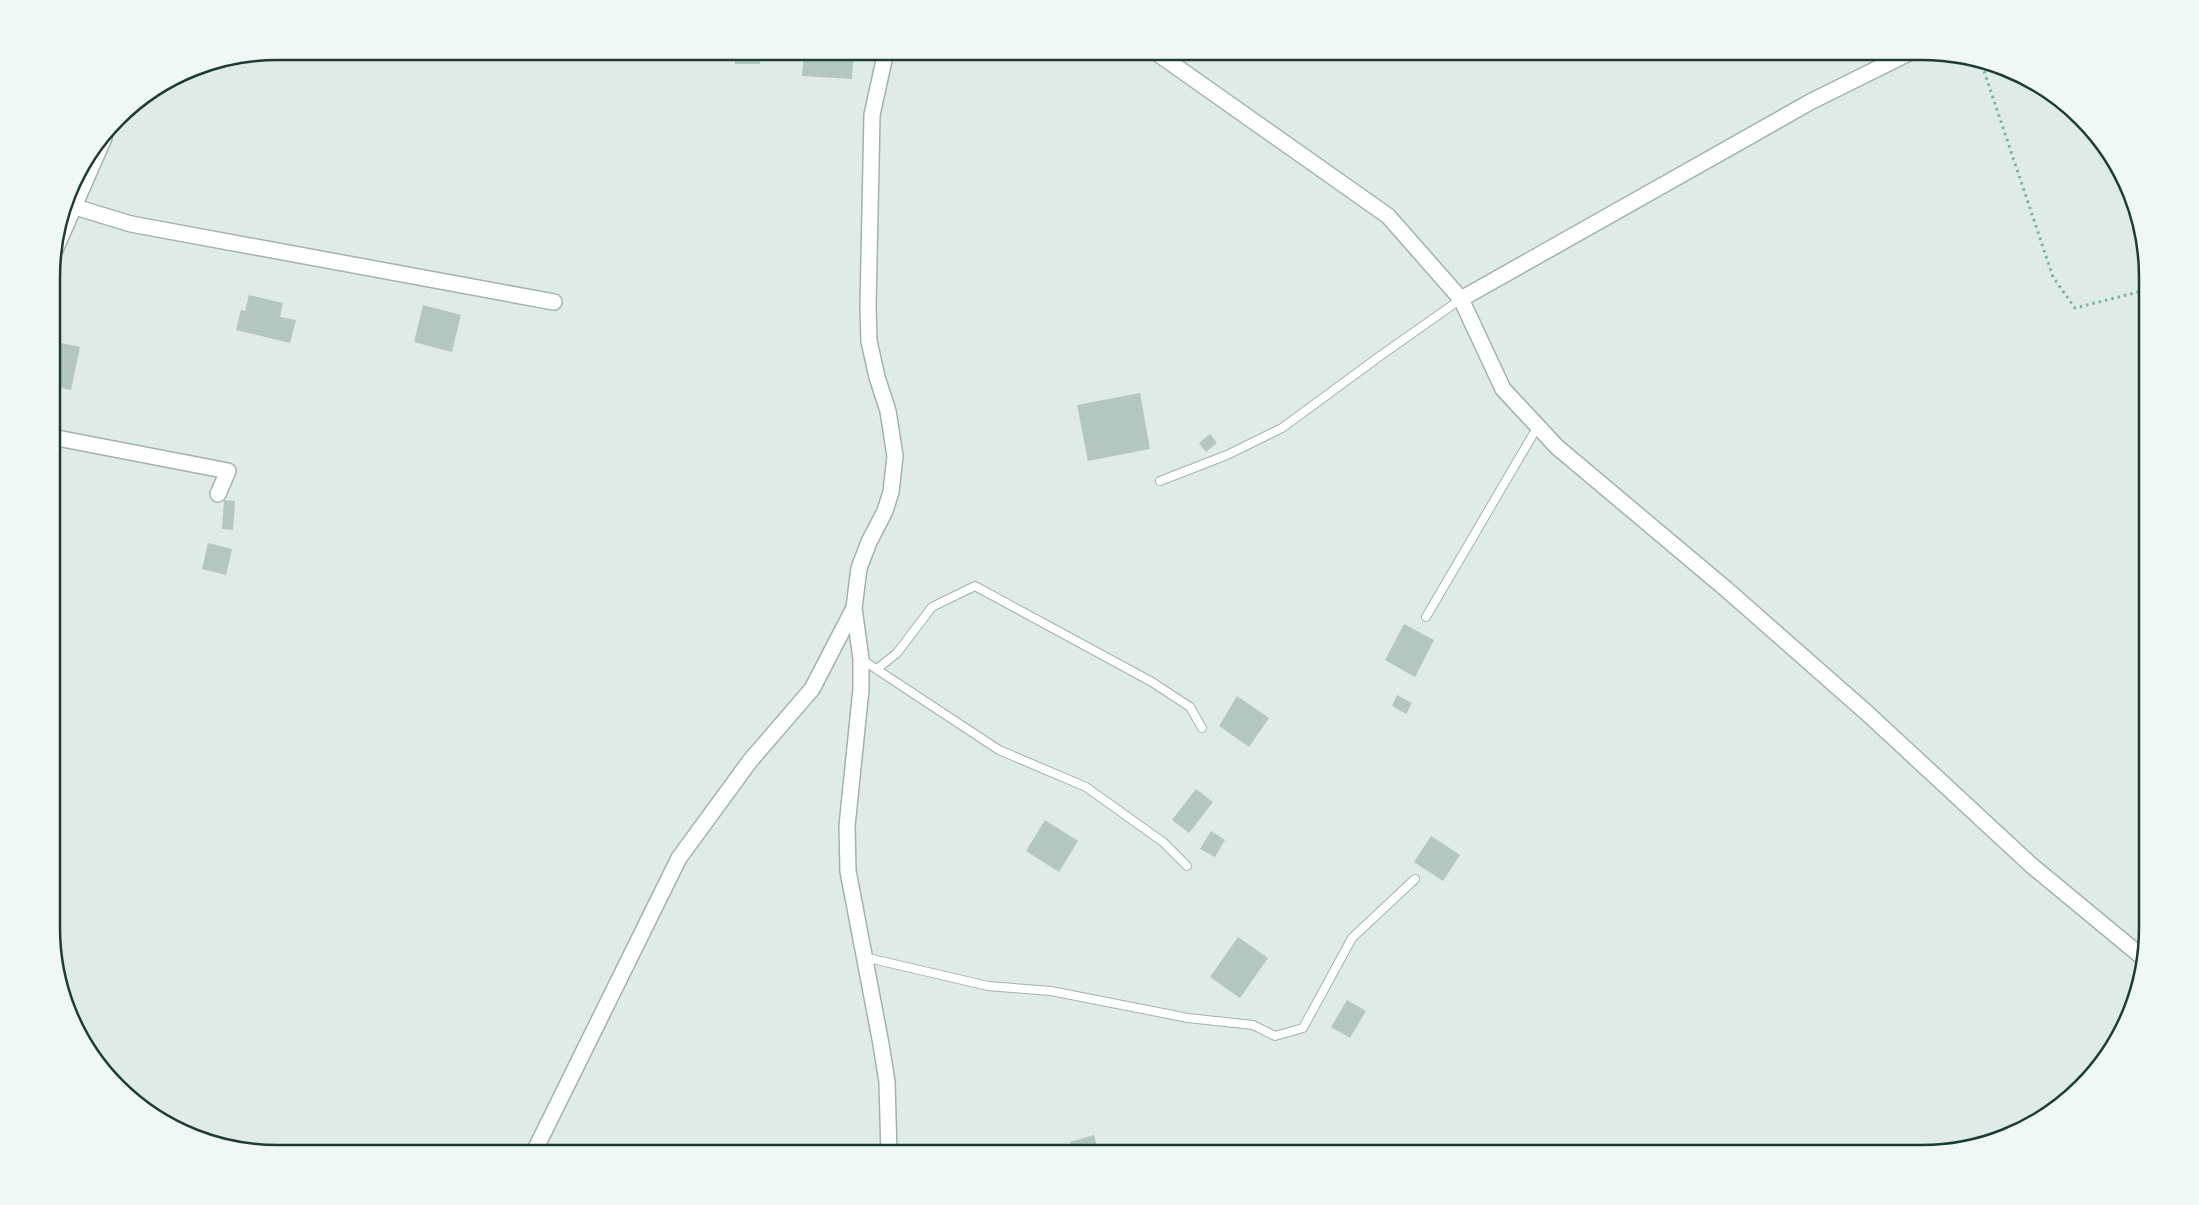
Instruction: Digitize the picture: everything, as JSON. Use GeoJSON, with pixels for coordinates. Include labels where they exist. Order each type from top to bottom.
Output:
{"type":"FeatureCollection","features":[{"type":"Feature","properties":{"kind":"street"},"geometry":{"type":"LineString","coordinates":[[884,60],[872,115],[868,307],[870,341],[877,377],[888,412],[895,456],[891,492],[885,511],[869,542],[860,568],[854,608],[861,659],[861,689],[847,826],[848,871],[887,1082],[889,1145]]}},
{"type":"Feature","properties":{"kind":"street"},"geometry":{"type":"LineString","coordinates":[[1167,60],[1388,216],[1462,299],[1503,389],[1557,447],[1726,589],[1867,713],[2031,866],[2137,953]]}},
{"type":"Feature","properties":{"kind":"street"},"geometry":{"type":"LineString","coordinates":[[1462,299],[1812,101],[1895,60]]}},
{"type":"Feature","properties":{"kind":"street"},"geometry":{"type":"LineString","coordinates":[[66,225],[95,160]]}},
{"type":"Feature","properties":{"kind":"street"},"geometry":{"type":"LineString","coordinates":[[74,207],[132,224],[554,302]]}},
{"type":"Feature","properties":{"kind":"street"},"geometry":{"type":"LineString","coordinates":[[60,439],[228,471],[218,494]]}},
{"type":"Feature","properties":{"kind":"street"},"geometry":{"type":"LineString","coordinates":[[537,1145],[679,858],[750,761],[812,689],[854,608]]}},
{"type":"Feature","properties":{"kind":"lane"},"geometry":{"type":"LineString","coordinates":[[1160,481],[1227,455],[1282,428],[1462,299]]}},
{"type":"Feature","properties":{"kind":"lane"},"geometry":{"type":"LineString","coordinates":[[1426,617],[1538,426]]}},
{"type":"Feature","properties":{"kind":"lane"},"geometry":{"type":"LineString","coordinates":[[877,669],[897,653],[932,607],[976,586],[1152,682],[1190,708],[1202,728]]}},
{"type":"Feature","properties":{"kind":"lane"},"geometry":{"type":"LineString","coordinates":[[861,659],[999,750],[1086,787],[1163,842],[1187,866]]}},
{"type":"Feature","properties":{"kind":"lane"},"geometry":{"type":"LineString","coordinates":[[864,957],[988,986],[1051,991],[1188,1018],[1253,1025],[1276,1036],[1303,1028],[1352,938],[1415,879]]}},
{"type":"Feature","properties":{"kind":"path"},"geometry":{"type":"LineString","coordinates":[[1983,69],[2053,277],[2075,308],[2139,292]]}},
{"type":"Feature","properties":{"kind":"building"},"geometry":{"type":"Polygon","coordinates":[[[735,60],[760,60],[760,64],[735,64],[735,60]]]}},
{"type":"Feature","properties":{"kind":"building"},"geometry":{"type":"Polygon","coordinates":[[[803,60],[853,60],[852,79],[802,76],[803,60]]]}},
{"type":"Feature","properties":{"kind":"building"},"geometry":{"type":"Polygon","coordinates":[[[249,295],[283,303],[280,317],[296,320],[290,343],[236,330],[241,310],[245,311],[249,295]]]}},
{"type":"Feature","properties":{"kind":"building"},"geometry":{"type":"Polygon","coordinates":[[[423,305],[461,315],[452,352],[414,342],[423,305]]]}},
{"type":"Feature","properties":{"kind":"building"},"geometry":{"type":"Polygon","coordinates":[[[60,343],[80,347],[71,390],[60,388],[60,343]]]}},
{"type":"Feature","properties":{"kind":"building"},"geometry":{"type":"Polygon","coordinates":[[[1140,393],[1150,449],[1088,461],[1077,405],[1140,393]]]}},
{"type":"Feature","properties":{"kind":"building"},"geometry":{"type":"Polygon","coordinates":[[[1210,434],[1217,443],[1206,452],[1199,443],[1210,434]]]}},
{"type":"Feature","properties":{"kind":"building"},"geometry":{"type":"Polygon","coordinates":[[[224,500],[235,501],[233,530],[222,529],[224,500]]]}},
{"type":"Feature","properties":{"kind":"building"},"geometry":{"type":"Polygon","coordinates":[[[208,543],[232,549],[226,575],[202,569],[208,543]]]}},
{"type":"Feature","properties":{"kind":"building"},"geometry":{"type":"Polygon","coordinates":[[[1404,624],[1434,640],[1415,677],[1385,660],[1404,624]]]}},
{"type":"Feature","properties":{"kind":"building"},"geometry":{"type":"Polygon","coordinates":[[[1397,695],[1412,703],[1406,714],[1392,706],[1397,695]]]}},
{"type":"Feature","properties":{"kind":"building"},"geometry":{"type":"Polygon","coordinates":[[[1237,696],[1269,718],[1249,747],[1219,726],[1237,696]]]}},
{"type":"Feature","properties":{"kind":"building"},"geometry":{"type":"Polygon","coordinates":[[[1196,789],[1213,802],[1189,833],[1172,820],[1196,789]]]}},
{"type":"Feature","properties":{"kind":"building"},"geometry":{"type":"Polygon","coordinates":[[[1045,820],[1078,841],[1059,872],[1026,851],[1045,820]]]}},
{"type":"Feature","properties":{"kind":"building"},"geometry":{"type":"Polygon","coordinates":[[[1211,831],[1225,840],[1215,857],[1200,849],[1211,831]]]}},
{"type":"Feature","properties":{"kind":"building"},"geometry":{"type":"Polygon","coordinates":[[[1431,836],[1460,855],[1443,881],[1414,862],[1431,836]]]}},
{"type":"Feature","properties":{"kind":"building"},"geometry":{"type":"Polygon","coordinates":[[[1238,937],[1268,958],[1240,998],[1210,977],[1238,937]]]}},
{"type":"Feature","properties":{"kind":"building"},"geometry":{"type":"Polygon","coordinates":[[[1347,1000],[1366,1011],[1350,1038],[1331,1027],[1347,1000]]]}},
{"type":"Feature","properties":{"kind":"building"},"geometry":{"type":"Polygon","coordinates":[[[1094,1135],[1097,1145],[1071,1145],[1070,1142],[1094,1135]]]}}]}
